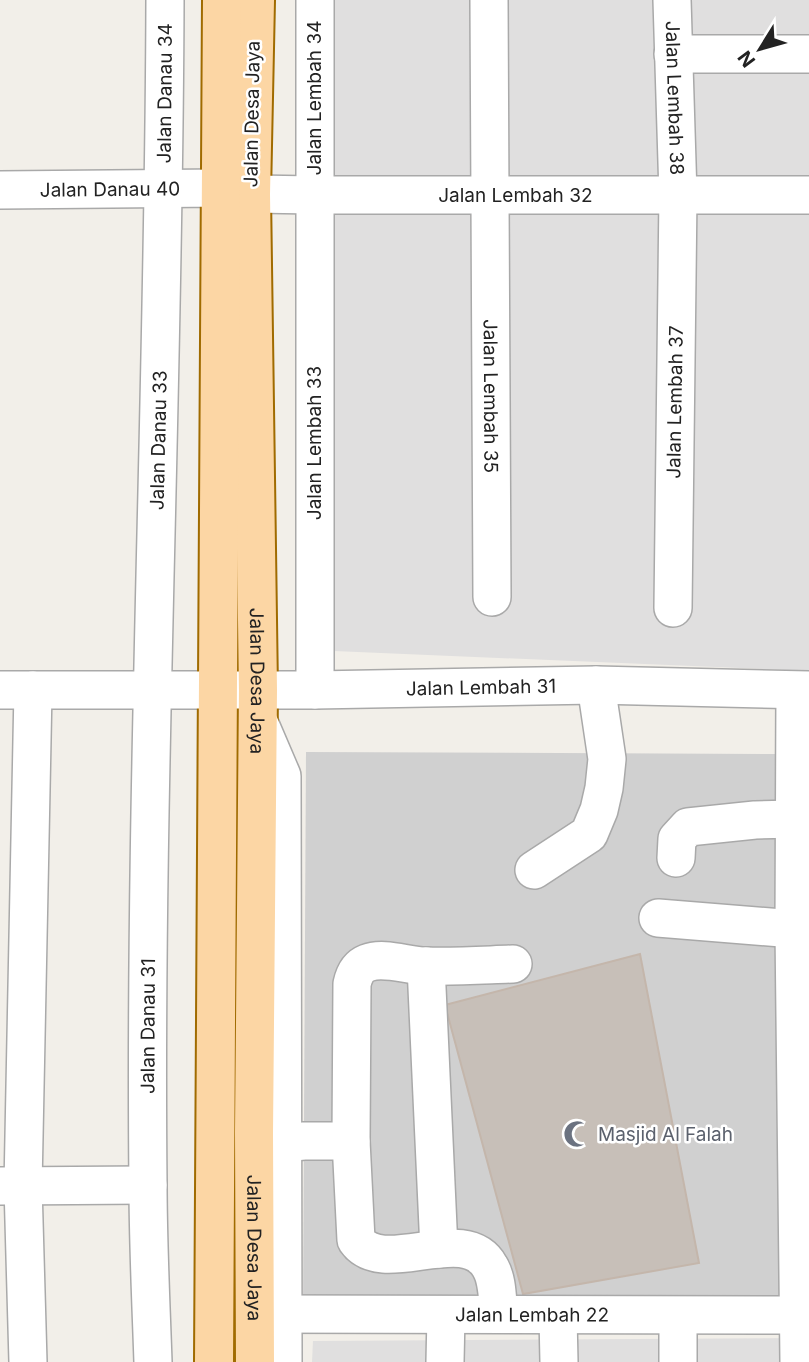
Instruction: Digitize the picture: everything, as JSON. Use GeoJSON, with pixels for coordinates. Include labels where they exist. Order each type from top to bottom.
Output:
{"type":"FeatureCollection","features":[{"type":"Feature","properties":{"kind":"main road","name":"Jalan Desa Jaya"},"geometry":{"type":"LineString","coordinates":[[222,0],[236,191],[258,705],[254,1133],[270,1315],[255,1362]]}},
{"type":"Feature","properties":{"kind":"main road","name":"Jalan Desa Jaya"},"geometry":{"type":"LineString","coordinates":[[214,1362],[218,690],[236,191],[255,0]]}},
{"type":"Feature","properties":{"kind":"street","name":"Jalan Danau 34"},"geometry":{"type":"LineString","coordinates":[[164,188],[165,0]]}},
{"type":"Feature","properties":{"kind":"street","name":"Jalan Lembah 34"},"geometry":{"type":"LineString","coordinates":[[314,195],[315,0]]}},
{"type":"Feature","properties":{"kind":"street","name":"Jalan Lembah 35"},"geometry":{"type":"LineString","coordinates":[[489,0],[492,597]]}},
{"type":"Feature","properties":{"kind":"street","name":"Jalan Lembah 38"},"geometry":{"type":"LineString","coordinates":[[672,0],[678,195]]}},
{"type":"Feature","properties":{"kind":"street"},"geometry":{"type":"LineString","coordinates":[[673,54],[809,54]]}},
{"type":"Feature","properties":{"kind":"street","name":"Jalan Danau 40"},"geometry":{"type":"LineString","coordinates":[[0,190],[164,188],[236,191]]}},
{"type":"Feature","properties":{"kind":"street","name":"Jalan Danau 33"},"geometry":{"type":"LineString","coordinates":[[152,690],[164,188]]}},
{"type":"Feature","properties":{"kind":"street","name":"Jalan Lembah 32"},"geometry":{"type":"LineString","coordinates":[[236,191],[314,195],[809,195]]}},
{"type":"Feature","properties":{"kind":"street","name":"Jalan Lembah 33"},"geometry":{"type":"LineString","coordinates":[[314,195],[315,690]]}},
{"type":"Feature","properties":{"kind":"street","name":"Jalan Lembah 37"},"geometry":{"type":"LineString","coordinates":[[673,608],[678,195]]}},
{"type":"Feature","properties":{"kind":"street"},"geometry":{"type":"LineString","coordinates":[[534,870],[589,834],[599,810],[607,759],[596,685]]}},
{"type":"Feature","properties":{"kind":"street","name":"Jalan Lembah 31"},"geometry":{"type":"LineString","coordinates":[[17,690],[218,690],[258,705],[315,690],[596,685],[802,690]]}},
{"type":"Feature","properties":{"kind":"street"},"geometry":{"type":"LineString","coordinates":[[17,690],[12,1186],[28,1362]]}},
{"type":"Feature","properties":{"kind":"street","name":"Jalan Danau 31"},"geometry":{"type":"LineString","coordinates":[[152,690],[148,1185],[153,1362]]}},
{"type":"Feature","properties":{"kind":"street"},"geometry":{"type":"LineString","coordinates":[[799,1362],[804,1315],[794,929],[795,819],[802,690]]}},
{"type":"Feature","properties":{"kind":"street"},"geometry":{"type":"LineString","coordinates":[[258,705],[282,776],[282,1143],[270,1315],[283,1362]]}},
{"type":"Feature","properties":{"kind":"street"},"geometry":{"type":"LineString","coordinates":[[676,858],[677,839],[688,827],[795,819]]}},
{"type":"Feature","properties":{"kind":"street"},"geometry":{"type":"LineString","coordinates":[[658,918],[794,929]]}},
{"type":"Feature","properties":{"kind":"street"},"geometry":{"type":"LineString","coordinates":[[499,1314],[495,1279],[487,1262],[471,1251],[439,1249],[379,1254],[362,1248],[354,1232],[351,1141],[352,984],[354,975],[367,963],[376,961],[426,966],[513,964]]}},
{"type":"Feature","properties":{"kind":"street"},"geometry":{"type":"LineString","coordinates":[[426,966],[439,1249]]}},
{"type":"Feature","properties":{"kind":"street"},"geometry":{"type":"LineString","coordinates":[[282,1143],[351,1141]]}},
{"type":"Feature","properties":{"kind":"street"},"geometry":{"type":"LineString","coordinates":[[12,1186],[148,1185]]}},
{"type":"Feature","properties":{"kind":"street","name":"Jalan Lembah 22"},"geometry":{"type":"LineString","coordinates":[[270,1315],[804,1315]]}},
{"type":"Feature","properties":{"kind":"street"},"geometry":{"type":"LineString","coordinates":[[445,1362],[446,1315]]}},
{"type":"Feature","properties":{"kind":"street"},"geometry":{"type":"LineString","coordinates":[[558,1316],[559,1362]]}},
{"type":"Feature","properties":{"kind":"street"},"geometry":{"type":"LineString","coordinates":[[678,1316],[678,1362]]}},
{"type":"Feature","properties":{"kind":"shaded area"},"geometry":{"type":"Polygon","coordinates":[[[312,0],[809,0],[809,671],[334,651],[312,0]]]}},
{"type":"Feature","properties":{"kind":"shaded area","name":"Masjid Al Falah"},"geometry":{"type":"Polygon","coordinates":[[[306,752],[786,754],[790,1307],[303,1309],[306,752]]]}},
{"type":"Feature","properties":{"kind":"shaded area"},"geometry":{"type":"Polygon","coordinates":[[[809,1338],[809,1362],[312,1362],[313,1341],[809,1338]]]}},
{"type":"Feature","properties":{"kind":"building","name":"Masjid Al Falah"},"geometry":{"type":"Polygon","coordinates":[[[640,954],[699,1263],[523,1294],[445,1005],[640,954]]]}},
{"type":"Feature","properties":{"kind":"place","name":"Masjid Al Falah"},"geometry":{"type":"Point","coordinates":[577,1134]}}]}
